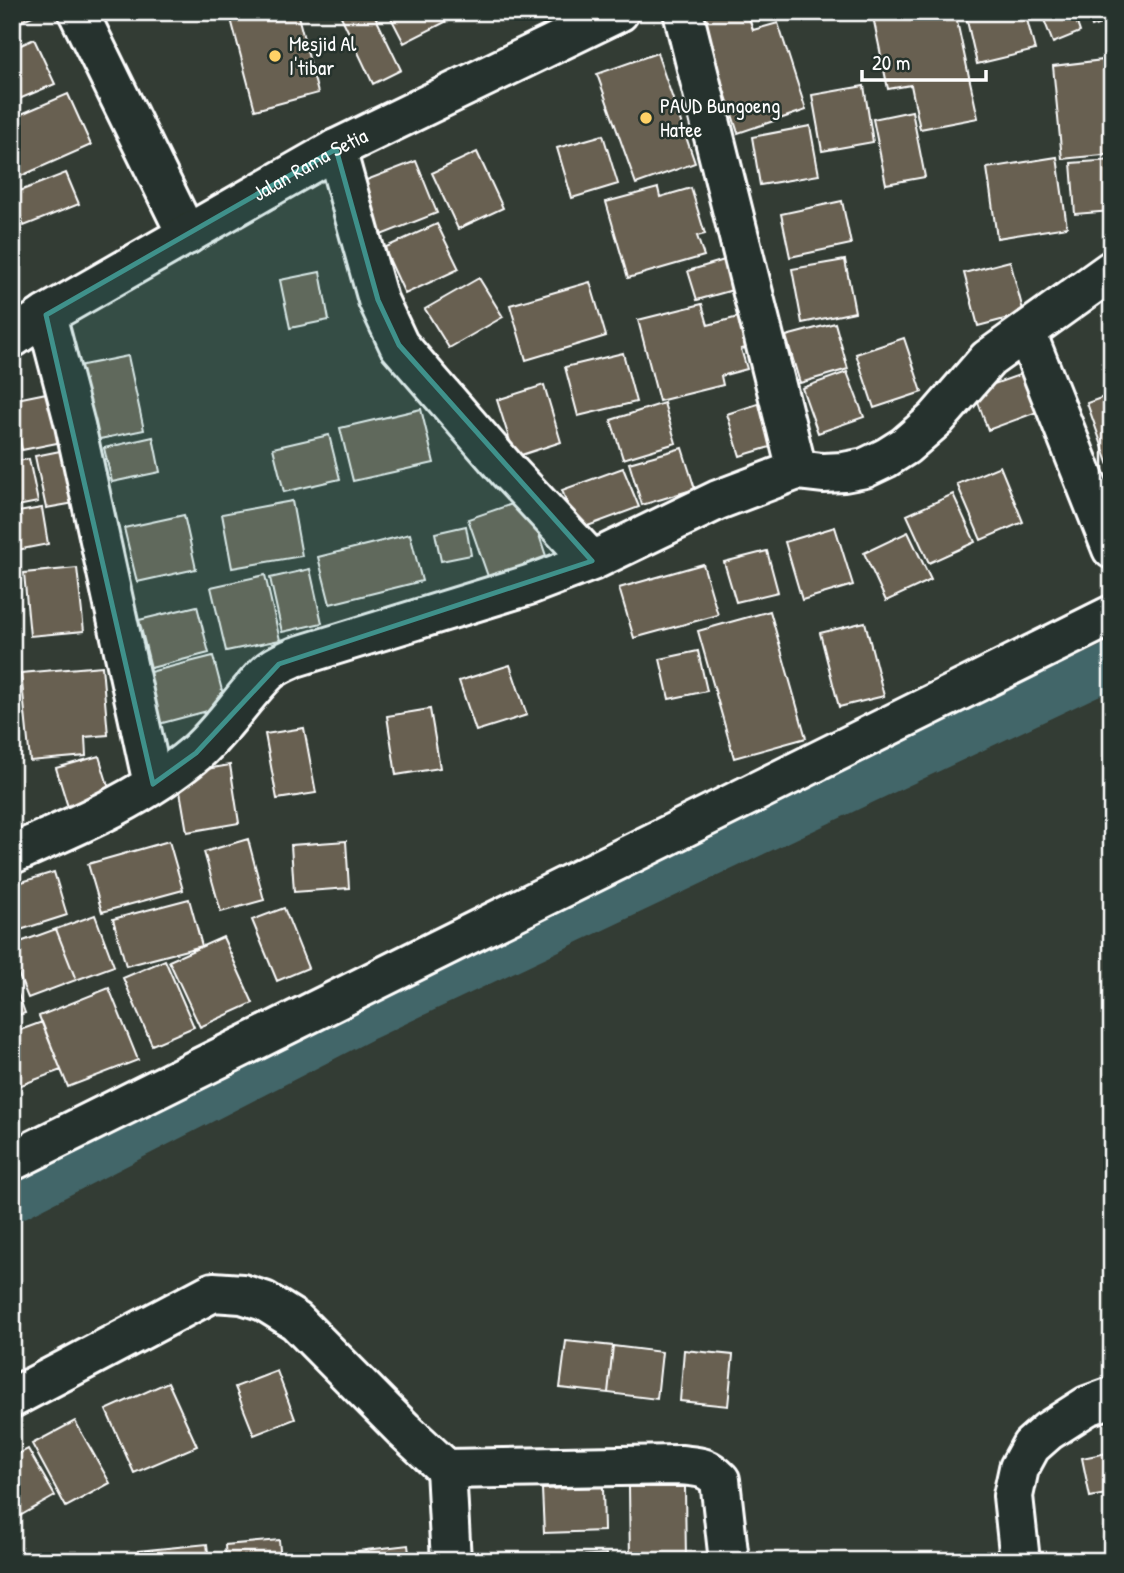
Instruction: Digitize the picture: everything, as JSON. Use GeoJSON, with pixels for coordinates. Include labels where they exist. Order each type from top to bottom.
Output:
{"type":"FeatureCollection","features":[{"type":"Feature","properties":{"kind":"street"},"geometry":{"type":"LineString","coordinates":[[78,12],[187,235]]}},
{"type":"Feature","properties":{"kind":"street"},"geometry":{"type":"LineString","coordinates":[[683,12],[797,470]]}},
{"type":"Feature","properties":{"kind":"street","name":"Jalan Rama Setia"},"geometry":{"type":"LineString","coordinates":[[12,338],[46,315],[335,149],[606,15]]}},
{"type":"Feature","properties":{"kind":"street"},"geometry":{"type":"LineString","coordinates":[[335,149],[378,300],[399,345],[509,472],[592,561]]}},
{"type":"Feature","properties":{"kind":"street"},"geometry":{"type":"LineString","coordinates":[[12,854],[124,802],[153,784],[196,753],[219,730],[268,671],[279,664],[529,585],[592,561],[718,500],[797,470],[844,472],[865,468],[886,458],[905,446],[936,419],[988,359],[1112,270]]}},
{"type":"Feature","properties":{"kind":"street"},"geometry":{"type":"LineString","coordinates":[[46,315],[75,425],[153,784]]}},
{"type":"Feature","properties":{"kind":"street"},"geometry":{"type":"LineString","coordinates":[[1026,332],[1112,549]]}},
{"type":"Feature","properties":{"kind":"street"},"geometry":{"type":"LineString","coordinates":[[12,1161],[1112,615]]}},
{"type":"Feature","properties":{"kind":"street"},"geometry":{"type":"LineString","coordinates":[[12,1398],[213,1292],[242,1294],[264,1301],[296,1321],[446,1469],[680,1465],[709,1469],[720,1480],[729,1561]]}},
{"type":"Feature","properties":{"kind":"street"},"geometry":{"type":"LineString","coordinates":[[1020,1561],[1013,1496],[1019,1468],[1031,1446],[1048,1431],[1087,1406],[1112,1396]]}},
{"type":"Feature","properties":{"kind":"street"},"geometry":{"type":"LineString","coordinates":[[446,1469],[451,1561]]}},
{"type":"Feature","properties":{"kind":"highlighted area"},"geometry":{"type":"Polygon","coordinates":[[[336,149],[378,300],[399,345],[592,561],[279,664],[196,753],[153,784],[46,315],[336,149]]]}},
{"type":"Feature","properties":{"kind":"building"},"geometry":{"type":"Polygon","coordinates":[[[12,12],[41,12],[17,23],[12,12]]]}},
{"type":"Feature","properties":{"kind":"building","name":"Mesjid Al I'tibar"},"geometry":{"type":"Polygon","coordinates":[[[259,12],[297,12],[318,93],[255,110],[231,19],[259,12]]]}},
{"type":"Feature","properties":{"kind":"building"},"geometry":{"type":"Polygon","coordinates":[[[339,12],[373,12],[401,70],[373,84],[339,12]]]}},
{"type":"Feature","properties":{"kind":"building"},"geometry":{"type":"Polygon","coordinates":[[[388,12],[462,12],[463,13],[404,43],[388,12]]]}},
{"type":"Feature","properties":{"kind":"building"},"geometry":{"type":"Polygon","coordinates":[[[699,12],[747,12],[753,30],[778,23],[806,110],[738,133],[699,12]]]}},
{"type":"Feature","properties":{"kind":"building"},"geometry":{"type":"Polygon","coordinates":[[[872,12],[955,12],[978,118],[920,129],[911,85],[888,89],[872,12]]]}},
{"type":"Feature","properties":{"kind":"building"},"geometry":{"type":"Polygon","coordinates":[[[965,12],[1025,12],[1035,50],[977,64],[965,12]]]}},
{"type":"Feature","properties":{"kind":"building"},"geometry":{"type":"Polygon","coordinates":[[[1041,12],[1073,12],[1080,32],[1053,43],[1041,12]]]}},
{"type":"Feature","properties":{"kind":"building"},"geometry":{"type":"Polygon","coordinates":[[[1087,12],[1112,12],[1112,20],[1092,27],[1087,12]]]}},
{"type":"Feature","properties":{"kind":"building"},"geometry":{"type":"Polygon","coordinates":[[[34,39],[55,84],[12,102],[12,49],[34,39]]]}},
{"type":"Feature","properties":{"kind":"building","name":"PAUD Bungoeng Hatee"},"geometry":{"type":"Polygon","coordinates":[[[657,53],[695,163],[636,184],[597,74],[657,53]]]}},
{"type":"Feature","properties":{"kind":"building"},"geometry":{"type":"Polygon","coordinates":[[[1112,59],[1112,154],[1062,159],[1053,66],[1112,59]]]}},
{"type":"Feature","properties":{"kind":"building"},"geometry":{"type":"Polygon","coordinates":[[[864,86],[873,142],[822,151],[812,95],[864,86]]]}},
{"type":"Feature","properties":{"kind":"building"},"geometry":{"type":"Polygon","coordinates":[[[68,94],[91,145],[12,180],[12,118],[68,94]]]}},
{"type":"Feature","properties":{"kind":"building"},"geometry":{"type":"Polygon","coordinates":[[[912,111],[925,177],[886,184],[873,119],[912,111]]]}},
{"type":"Feature","properties":{"kind":"building"},"geometry":{"type":"Polygon","coordinates":[[[810,126],[819,175],[760,185],[752,137],[810,126]]]}},
{"type":"Feature","properties":{"kind":"building"},"geometry":{"type":"Polygon","coordinates":[[[603,135],[618,184],[572,198],[557,148],[603,135]]]}},
{"type":"Feature","properties":{"kind":"building"},"geometry":{"type":"Polygon","coordinates":[[[477,152],[503,208],[458,229],[432,173],[477,152]]]}},
{"type":"Feature","properties":{"kind":"building"},"geometry":{"type":"Polygon","coordinates":[[[1057,157],[1067,227],[997,238],[987,168],[1057,157]]]}},
{"type":"Feature","properties":{"kind":"building"},"geometry":{"type":"Polygon","coordinates":[[[1112,160],[1112,211],[1075,214],[1071,163],[1112,160]]]}},
{"type":"Feature","properties":{"kind":"building"},"geometry":{"type":"Polygon","coordinates":[[[416,161],[437,213],[376,237],[356,184],[416,161]]]}},
{"type":"Feature","properties":{"kind":"building"},"geometry":{"type":"Polygon","coordinates":[[[66,173],[79,204],[24,226],[12,194],[66,173]]]}},
{"type":"Feature","properties":{"kind":"building"},"geometry":{"type":"Polygon","coordinates":[[[658,188],[660,197],[691,188],[705,234],[697,236],[704,256],[628,278],[606,202],[658,188]]]}},
{"type":"Feature","properties":{"kind":"building"},"geometry":{"type":"Polygon","coordinates":[[[842,201],[851,244],[790,257],[781,214],[842,201]]]}},
{"type":"Feature","properties":{"kind":"building"},"geometry":{"type":"Polygon","coordinates":[[[437,224],[459,269],[405,294],[384,248],[437,224]]]}},
{"type":"Feature","properties":{"kind":"building"},"geometry":{"type":"Polygon","coordinates":[[[731,258],[740,288],[697,300],[688,271],[731,258]]]}},
{"type":"Feature","properties":{"kind":"building"},"geometry":{"type":"Polygon","coordinates":[[[845,260],[855,312],[802,323],[792,269],[845,260]]]}},
{"type":"Feature","properties":{"kind":"building"},"geometry":{"type":"Polygon","coordinates":[[[1010,261],[1024,314],[978,326],[964,273],[1010,261]]]}},
{"type":"Feature","properties":{"kind":"building"},"geometry":{"type":"Polygon","coordinates":[[[320,272],[329,320],[290,328],[280,280],[320,272]]]}},
{"type":"Feature","properties":{"kind":"building"},"geometry":{"type":"Polygon","coordinates":[[[479,278],[503,317],[449,348],[425,309],[479,278]]]}},
{"type":"Feature","properties":{"kind":"building"},"geometry":{"type":"Polygon","coordinates":[[[590,282],[606,336],[526,360],[510,305],[590,282]]]}},
{"type":"Feature","properties":{"kind":"building"},"geometry":{"type":"Polygon","coordinates":[[[702,304],[708,325],[742,316],[751,347],[741,349],[747,369],[721,376],[723,385],[659,401],[638,320],[702,304]]]}},
{"type":"Feature","properties":{"kind":"building"},"geometry":{"type":"Polygon","coordinates":[[[835,323],[848,369],[800,383],[786,336],[835,323]]]}},
{"type":"Feature","properties":{"kind":"building"},"geometry":{"type":"Polygon","coordinates":[[[904,338],[922,392],[874,408],[856,354],[904,338]]]}},
{"type":"Feature","properties":{"kind":"building"},"geometry":{"type":"Polygon","coordinates":[[[623,353],[636,402],[578,416],[565,367],[623,353]]]}},
{"type":"Feature","properties":{"kind":"building"},"geometry":{"type":"Polygon","coordinates":[[[128,356],[144,430],[90,441],[73,367],[128,356]]]}},
{"type":"Feature","properties":{"kind":"building"},"geometry":{"type":"Polygon","coordinates":[[[847,372],[864,417],[818,433],[802,388],[847,372]]]}},
{"type":"Feature","properties":{"kind":"building"},"geometry":{"type":"Polygon","coordinates":[[[1022,374],[1037,412],[988,430],[974,391],[1022,374]]]}},
{"type":"Feature","properties":{"kind":"building"},"geometry":{"type":"Polygon","coordinates":[[[544,385],[561,442],[515,457],[497,400],[544,385]]]}},
{"type":"Feature","properties":{"kind":"building"},"geometry":{"type":"Polygon","coordinates":[[[56,391],[67,441],[22,450],[12,400],[56,391]]]}},
{"type":"Feature","properties":{"kind":"building"},"geometry":{"type":"Polygon","coordinates":[[[1112,394],[1112,474],[1087,403],[1112,394]]]}},
{"type":"Feature","properties":{"kind":"building"},"geometry":{"type":"Polygon","coordinates":[[[767,401],[780,444],[740,456],[727,414],[767,401]]]}},
{"type":"Feature","properties":{"kind":"building"},"geometry":{"type":"Polygon","coordinates":[[[664,403],[676,443],[623,459],[611,420],[664,403]]]}},
{"type":"Feature","properties":{"kind":"building"},"geometry":{"type":"Polygon","coordinates":[[[421,409],[434,463],[353,481],[340,428],[421,409]]]}},
{"type":"Feature","properties":{"kind":"building"},"geometry":{"type":"Polygon","coordinates":[[[329,435],[340,479],[284,492],[273,448],[329,435]]]}},
{"type":"Feature","properties":{"kind":"building"},"geometry":{"type":"Polygon","coordinates":[[[153,437],[160,472],[112,482],[104,448],[153,437]]]}},
{"type":"Feature","properties":{"kind":"building"},"geometry":{"type":"Polygon","coordinates":[[[75,448],[86,501],[46,508],[35,456],[75,448]]]}},
{"type":"Feature","properties":{"kind":"building"},"geometry":{"type":"Polygon","coordinates":[[[682,448],[695,489],[642,505],[629,463],[682,448]]]}},
{"type":"Feature","properties":{"kind":"building"},"geometry":{"type":"Polygon","coordinates":[[[29,459],[38,502],[12,507],[12,462],[29,459]]]}},
{"type":"Feature","properties":{"kind":"building"},"geometry":{"type":"Polygon","coordinates":[[[1000,466],[1023,522],[981,540],[957,484],[1000,466]]]}},
{"type":"Feature","properties":{"kind":"building"},"geometry":{"type":"Polygon","coordinates":[[[623,468],[639,507],[577,530],[562,490],[623,468]]]}},
{"type":"Feature","properties":{"kind":"building"},"geometry":{"type":"Polygon","coordinates":[[[953,494],[975,542],[929,563],[907,515],[953,494]]]}},
{"type":"Feature","properties":{"kind":"building"},"geometry":{"type":"Polygon","coordinates":[[[527,499],[549,565],[491,585],[468,519],[527,499]]]}},
{"type":"Feature","properties":{"kind":"building"},"geometry":{"type":"Polygon","coordinates":[[[292,501],[302,556],[232,568],[222,514],[292,501]]]}},
{"type":"Feature","properties":{"kind":"building"},"geometry":{"type":"Polygon","coordinates":[[[42,508],[48,544],[12,551],[12,513],[42,508]]]}},
{"type":"Feature","properties":{"kind":"building"},"geometry":{"type":"Polygon","coordinates":[[[184,515],[196,569],[137,582],[124,528],[184,515]]]}},
{"type":"Feature","properties":{"kind":"building"},"geometry":{"type":"Polygon","coordinates":[[[466,526],[471,555],[441,561],[435,533],[466,526]]]}},
{"type":"Feature","properties":{"kind":"building"},"geometry":{"type":"Polygon","coordinates":[[[835,527],[853,585],[802,600],[785,542],[835,527]]]}},
{"type":"Feature","properties":{"kind":"building"},"geometry":{"type":"Polygon","coordinates":[[[908,532],[931,580],[886,601],[864,553],[908,532]]]}},
{"type":"Feature","properties":{"kind":"building"},"geometry":{"type":"Polygon","coordinates":[[[410,534],[422,581],[330,604],[318,557],[410,534]]]}},
{"type":"Feature","properties":{"kind":"building"},"geometry":{"type":"Polygon","coordinates":[[[767,551],[778,592],[736,602],[724,562],[767,551]]]}},
{"type":"Feature","properties":{"kind":"building"},"geometry":{"type":"Polygon","coordinates":[[[703,564],[718,615],[634,638],[619,588],[703,564]]]}},
{"type":"Feature","properties":{"kind":"building"},"geometry":{"type":"Polygon","coordinates":[[[77,568],[84,631],[30,636],[24,573],[77,568]]]}},
{"type":"Feature","properties":{"kind":"building"},"geometry":{"type":"Polygon","coordinates":[[[310,569],[322,623],[282,632],[270,578],[310,569]]]}},
{"type":"Feature","properties":{"kind":"building"},"geometry":{"type":"Polygon","coordinates":[[[265,575],[280,640],[226,651],[211,587],[265,575]]]}},
{"type":"Feature","properties":{"kind":"building"},"geometry":{"type":"Polygon","coordinates":[[[197,606],[209,653],[151,668],[139,620],[197,606]]]}},
{"type":"Feature","properties":{"kind":"building"},"geometry":{"type":"Polygon","coordinates":[[[770,611],[806,738],[734,758],[698,631],[770,611]]]}},
{"type":"Feature","properties":{"kind":"building"},"geometry":{"type":"Polygon","coordinates":[[[865,622],[884,696],[839,707],[820,633],[865,622]]]}},
{"type":"Feature","properties":{"kind":"building"},"geometry":{"type":"Polygon","coordinates":[[[698,651],[707,691],[669,699],[660,659],[698,651]]]}},
{"type":"Feature","properties":{"kind":"building"},"geometry":{"type":"Polygon","coordinates":[[[213,656],[226,706],[155,725],[142,674],[213,656]]]}},
{"type":"Feature","properties":{"kind":"building"},"geometry":{"type":"Polygon","coordinates":[[[510,665],[527,715],[476,731],[459,681],[510,665]]]}},
{"type":"Feature","properties":{"kind":"building"},"geometry":{"type":"Polygon","coordinates":[[[102,666],[108,735],[85,737],[86,756],[30,761],[21,673],[102,666]]]}},
{"type":"Feature","properties":{"kind":"building"},"geometry":{"type":"Polygon","coordinates":[[[430,709],[440,768],[396,775],[387,716],[430,709]]]}},
{"type":"Feature","properties":{"kind":"building"},"geometry":{"type":"Polygon","coordinates":[[[304,728],[316,793],[277,799],[265,734],[304,728]]]}},
{"type":"Feature","properties":{"kind":"building"},"geometry":{"type":"Polygon","coordinates":[[[99,756],[111,795],[68,807],[56,768],[99,756]]]}},
{"type":"Feature","properties":{"kind":"building"},"geometry":{"type":"Polygon","coordinates":[[[230,765],[239,823],[187,832],[177,774],[230,765]]]}},
{"type":"Feature","properties":{"kind":"building"},"geometry":{"type":"Polygon","coordinates":[[[248,839],[264,900],[221,912],[204,852],[248,839]]]}},
{"type":"Feature","properties":{"kind":"building"},"geometry":{"type":"Polygon","coordinates":[[[169,841],[183,890],[102,912],[88,864],[169,841]]]}},
{"type":"Feature","properties":{"kind":"building"},"geometry":{"type":"Polygon","coordinates":[[[346,841],[349,888],[294,892],[291,845],[346,841]]]}},
{"type":"Feature","properties":{"kind":"building"},"geometry":{"type":"Polygon","coordinates":[[[54,872],[67,915],[17,931],[12,916],[12,885],[54,872]]]}},
{"type":"Feature","properties":{"kind":"building"},"geometry":{"type":"Polygon","coordinates":[[[189,899],[202,946],[126,966],[113,919],[189,899]]]}},
{"type":"Feature","properties":{"kind":"building"},"geometry":{"type":"Polygon","coordinates":[[[284,908],[308,968],[277,981],[252,920],[284,908]]]}},
{"type":"Feature","properties":{"kind":"building"},"geometry":{"type":"Polygon","coordinates":[[[95,915],[114,966],[76,980],[56,929],[95,915]]]}},
{"type":"Feature","properties":{"kind":"building"},"geometry":{"type":"Polygon","coordinates":[[[56,929],[76,980],[28,998],[12,958],[12,945],[56,929]]]}},
{"type":"Feature","properties":{"kind":"building"},"geometry":{"type":"Polygon","coordinates":[[[223,937],[253,1003],[200,1027],[169,961],[223,937]]]}},
{"type":"Feature","properties":{"kind":"building"},"geometry":{"type":"Polygon","coordinates":[[[165,960],[194,1027],[152,1045],[123,978],[165,960]]]}},
{"type":"Feature","properties":{"kind":"building"},"geometry":{"type":"Polygon","coordinates":[[[12,977],[25,1013],[12,1017],[12,977]]]}},
{"type":"Feature","properties":{"kind":"building"},"geometry":{"type":"Polygon","coordinates":[[[109,988],[138,1060],[68,1087],[39,1016],[109,988]]]}},
{"type":"Feature","properties":{"kind":"building"},"geometry":{"type":"Polygon","coordinates":[[[42,1022],[61,1070],[16,1087],[12,1079],[12,1033],[42,1022]]]}},
{"type":"Feature","properties":{"kind":"building"},"geometry":{"type":"Polygon","coordinates":[[[566,1341],[613,1346],[608,1393],[560,1388],[566,1341]]]}},
{"type":"Feature","properties":{"kind":"building"},"geometry":{"type":"Polygon","coordinates":[[[613,1346],[662,1352],[657,1399],[608,1393],[613,1346]]]}},
{"type":"Feature","properties":{"kind":"building"},"geometry":{"type":"Polygon","coordinates":[[[684,1350],[733,1355],[728,1406],[680,1401],[684,1350]]]}},
{"type":"Feature","properties":{"kind":"building"},"geometry":{"type":"Polygon","coordinates":[[[277,1371],[295,1419],[254,1435],[235,1387],[277,1371]]]}},
{"type":"Feature","properties":{"kind":"building"},"geometry":{"type":"Polygon","coordinates":[[[168,1382],[197,1446],[134,1473],[106,1410],[168,1382]]]}},
{"type":"Feature","properties":{"kind":"building"},"geometry":{"type":"Polygon","coordinates":[[[75,1421],[110,1483],[66,1507],[32,1444],[75,1421]]]}},
{"type":"Feature","properties":{"kind":"building"},"geometry":{"type":"Polygon","coordinates":[[[28,1449],[55,1496],[18,1517],[12,1507],[12,1457],[28,1449]]]}},
{"type":"Feature","properties":{"kind":"building"},"geometry":{"type":"Polygon","coordinates":[[[1112,1452],[1112,1493],[1090,1497],[1082,1458],[1112,1452]]]}},
{"type":"Feature","properties":{"kind":"building"},"geometry":{"type":"Polygon","coordinates":[[[603,1487],[604,1531],[544,1533],[542,1489],[603,1487]]]}},
{"type":"Feature","properties":{"kind":"building"},"geometry":{"type":"Polygon","coordinates":[[[629,1487],[685,1487],[686,1561],[630,1561],[629,1487]]]}},
{"type":"Feature","properties":{"kind":"building"},"geometry":{"type":"Polygon","coordinates":[[[279,1540],[281,1561],[226,1561],[225,1545],[279,1540]]]}},
{"type":"Feature","properties":{"kind":"building"},"geometry":{"type":"Polygon","coordinates":[[[207,1544],[209,1561],[138,1561],[138,1551],[207,1544]]]}},
{"type":"Feature","properties":{"kind":"building"},"geometry":{"type":"Polygon","coordinates":[[[408,1545],[410,1561],[359,1561],[358,1551],[408,1545]]]}},
{"type":"Feature","properties":{"kind":"building"},"geometry":{"type":"Polygon","coordinates":[[[607,1554],[607,1561],[550,1561],[549,1558],[607,1554]]]}},
{"type":"Feature","properties":{"kind":"waterway"},"geometry":{"type":"LineString","coordinates":[[12,1200],[366,1018],[1112,665]]}},
{"type":"Feature","properties":{"kind":"place","name":"Mesjid Al I'tibar"},"geometry":{"type":"Point","coordinates":[275,56]}},
{"type":"Feature","properties":{"kind":"place","name":"PAUD Bungoeng Hatee"},"geometry":{"type":"Point","coordinates":[646,118]}}]}
